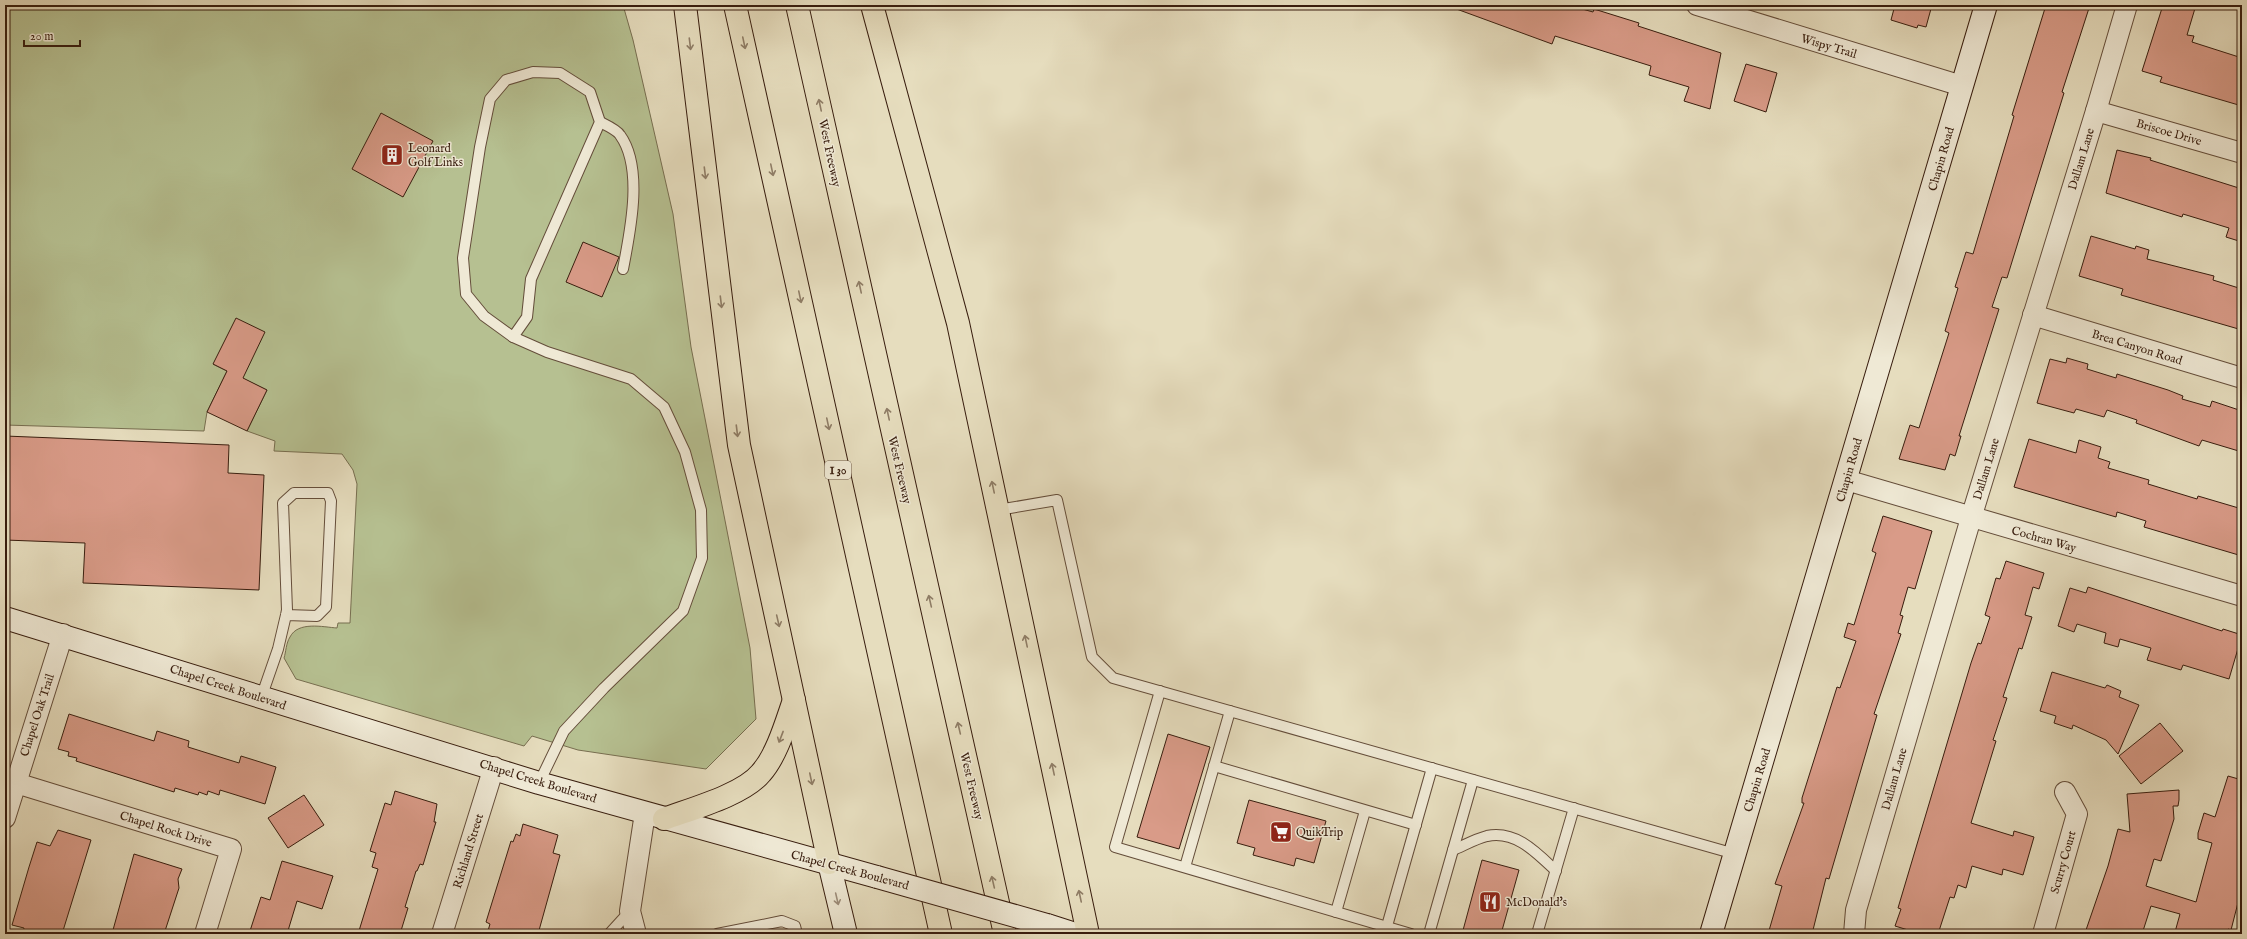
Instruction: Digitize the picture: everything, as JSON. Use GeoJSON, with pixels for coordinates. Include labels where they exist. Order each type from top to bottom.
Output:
{"type":"FeatureCollection","features":[{"type":"Feature","properties":{"kind":"highway"},"geometry":{"type":"LineString","coordinates":[[685,5],[739,444],[829,863]]}},
{"type":"Feature","properties":{"kind":"highway","name":"I 30"},"geometry":{"type":"LineString","coordinates":[[735,5],[940,934]]}},
{"type":"Feature","properties":{"kind":"highway","name":"West Freeway"},"geometry":{"type":"LineString","coordinates":[[797,5],[1005,934]]}},
{"type":"Feature","properties":{"kind":"highway"},"geometry":{"type":"LineString","coordinates":[[872,5],[958,323],[1088,934]]}},
{"type":"Feature","properties":{"kind":"highway"},"geometry":{"type":"LineString","coordinates":[[654,816],[736,792],[761,773],[778,744],[794,700]]}},
{"type":"Feature","properties":{"kind":"street","name":"Wispy Trail"},"geometry":{"type":"LineString","coordinates":[[1697,5],[1962,86]]}},
{"type":"Feature","properties":{"kind":"street","name":"Chapin Road"},"geometry":{"type":"LineString","coordinates":[[1711,934],[1986,5]]}},
{"type":"Feature","properties":{"kind":"street","name":"Dallam Lane"},"geometry":{"type":"LineString","coordinates":[[1854,934],[1856,910],[1971,518],[2096,111],[2126,5]]}},
{"type":"Feature","properties":{"kind":"street","name":"Briscoe Drive"},"geometry":{"type":"LineString","coordinates":[[2096,111],[2242,153]]}},
{"type":"Feature","properties":{"kind":"street","name":"Brea Canyon Road"},"geometry":{"type":"LineString","coordinates":[[2033,316],[2242,378]]}},
{"type":"Feature","properties":{"kind":"street","name":"Cochran Way"},"geometry":{"type":"LineString","coordinates":[[1846,480],[1971,518],[2242,596]]}},
{"type":"Feature","properties":{"kind":"street","name":"Chapel Creek Boulevard"},"geometry":{"type":"LineString","coordinates":[[5,618],[63,634],[350,726],[494,767],[539,783],[654,816],[829,863],[1075,934]]}},
{"type":"Feature","properties":{"kind":"street","name":"Chapel Oak Trail"},"geometry":{"type":"LineString","coordinates":[[5,818],[63,634]]}},
{"type":"Feature","properties":{"kind":"street","name":"Richland Street"},"geometry":{"type":"LineString","coordinates":[[442,934],[494,767]]}},
{"type":"Feature","properties":{"kind":"street","name":"Chapel Rock Drive"},"geometry":{"type":"LineString","coordinates":[[16,783],[231,849],[205,934]]}},
{"type":"Feature","properties":{"kind":"street","name":"Scurry Court"},"geometry":{"type":"LineString","coordinates":[[2043,934],[2077,814],[2065,792]]}},
{"type":"Feature","properties":{"kind":"street"},"geometry":{"type":"LineString","coordinates":[[636,934],[630,910],[654,816]]}},
{"type":"Feature","properties":{"kind":"street"},"geometry":{"type":"LineString","coordinates":[[829,863],[846,934]]}},
{"type":"Feature","properties":{"kind":"lane"},"geometry":{"type":"LineString","coordinates":[[539,783],[564,731],[604,688],[683,611],[702,558],[701,510],[685,452],[664,407],[631,379],[547,352],[513,337],[484,316],[466,294],[463,258],[480,147],[490,99],[506,80],[533,72],[560,73],[590,92],[600,122],[620,134],[631,160],[634,207],[623,270]]}},
{"type":"Feature","properties":{"kind":"lane"},"geometry":{"type":"LineString","coordinates":[[513,337],[527,317],[531,279],[600,122]]}},
{"type":"Feature","properties":{"kind":"lane"},"geometry":{"type":"LineString","coordinates":[[262,698],[278,649],[286,615],[283,503],[294,494],[328,493],[331,501],[326,607],[317,616],[286,615]]}},
{"type":"Feature","properties":{"kind":"lane"},"geometry":{"type":"LineString","coordinates":[[998,510],[1057,500],[1092,657],[1113,678],[1735,854]]}},
{"type":"Feature","properties":{"kind":"lane"},"geometry":{"type":"LineString","coordinates":[[1160,691],[1115,847],[1336,912],[1385,931],[1411,934]]}},
{"type":"Feature","properties":{"kind":"lane"},"geometry":{"type":"LineString","coordinates":[[1185,867],[1230,711]]}},
{"type":"Feature","properties":{"kind":"lane"},"geometry":{"type":"LineString","coordinates":[[1214,766],[1416,825]]}},
{"type":"Feature","properties":{"kind":"lane"},"geometry":{"type":"LineString","coordinates":[[1385,931],[1432,768]]}},
{"type":"Feature","properties":{"kind":"lane"},"geometry":{"type":"LineString","coordinates":[[1429,934],[1472,780]]}},
{"type":"Feature","properties":{"kind":"lane"},"geometry":{"type":"LineString","coordinates":[[1537,934],[1574,808]]}},
{"type":"Feature","properties":{"kind":"lane"},"geometry":{"type":"LineString","coordinates":[[1336,912],[1365,811]]}},
{"type":"Feature","properties":{"kind":"lane"},"geometry":{"type":"LineString","coordinates":[[1452,850],[1487,836],[1504,835],[1535,851],[1556,871]]}},
{"type":"Feature","properties":{"kind":"lane"},"geometry":{"type":"LineString","coordinates":[[609,934],[630,910]]}},
{"type":"Feature","properties":{"kind":"lane"},"geometry":{"type":"LineString","coordinates":[[717,934],[741,932],[782,921],[795,926],[797,934]]}},
{"type":"Feature","properties":{"kind":"green space","name":"Leonard Golf Links"},"geometry":{"type":"Polygon","coordinates":[[[5,5],[623,5],[633,40],[673,214],[691,347],[750,648],[756,719],[706,769],[578,750],[532,736],[524,746],[296,679],[284,658],[288,642],[294,632],[311,626],[337,628],[338,623],[350,623],[357,484],[353,470],[342,454],[274,451],[275,441],[247,431],[267,390],[213,364],[227,371],[207,412],[204,431],[5,425],[5,5]]]}},
{"type":"Feature","properties":{"kind":"building"},"geometry":{"type":"Polygon","coordinates":[[[1451,5],[1568,5],[1593,12],[1594,9],[1639,23],[1638,26],[1721,53],[1710,109],[1684,101],[1689,87],[1649,75],[1651,66],[1555,36],[1552,44],[1451,7],[1451,5]]]}},
{"type":"Feature","properties":{"kind":"building"},"geometry":{"type":"Polygon","coordinates":[[[1895,5],[1932,5],[1926,27],[1918,25],[1917,28],[1891,20],[1895,5]]]}},
{"type":"Feature","properties":{"kind":"building"},"geometry":{"type":"Polygon","coordinates":[[[2046,5],[2090,5],[2062,92],[2064,93],[2007,278],[2002,277],[1992,307],[1999,309],[1959,436],[1961,436],[1955,456],[1950,454],[1945,470],[1899,459],[1910,425],[1919,428],[1949,333],[1945,331],[1958,288],[1955,287],[1966,252],[1973,254],[2014,116],[2012,115],[2046,5]]]}},
{"type":"Feature","properties":{"kind":"building"},"geometry":{"type":"Polygon","coordinates":[[[2163,5],[2196,5],[2187,35],[2194,36],[2192,42],[2242,58],[2242,106],[2160,82],[2162,77],[2142,71],[2163,5]]]}},
{"type":"Feature","properties":{"kind":"building"},"geometry":{"type":"Polygon","coordinates":[[[1746,64],[1777,73],[1766,112],[1734,101],[1746,64]]]}},
{"type":"Feature","properties":{"kind":"building","name":"Leonard Golf Links"},"geometry":{"type":"Polygon","coordinates":[[[381,113],[433,141],[403,197],[352,169],[381,113]]]}},
{"type":"Feature","properties":{"kind":"building"},"geometry":{"type":"Polygon","coordinates":[[[2117,150],[2151,158],[2150,160],[2242,189],[2242,242],[2226,237],[2229,228],[2183,214],[2182,217],[2106,193],[2117,150]]]}},
{"type":"Feature","properties":{"kind":"building"},"geometry":{"type":"Polygon","coordinates":[[[2091,236],[2135,249],[2136,246],[2149,250],[2147,259],[2214,276],[2213,280],[2242,289],[2242,330],[2121,295],[2123,289],[2079,276],[2091,236]]]}},
{"type":"Feature","properties":{"kind":"building"},"geometry":{"type":"Polygon","coordinates":[[[583,242],[619,257],[602,297],[566,282],[583,242]]]}},
{"type":"Feature","properties":{"kind":"building"},"geometry":{"type":"Polygon","coordinates":[[[236,318],[265,332],[243,378],[267,390],[247,431],[207,412],[227,371],[213,364],[236,318]]]}},
{"type":"Feature","properties":{"kind":"building"},"geometry":{"type":"Polygon","coordinates":[[[2067,358],[2088,364],[2087,369],[2116,378],[2117,374],[2168,390],[2183,396],[2182,399],[2210,407],[2212,401],[2242,411],[2242,452],[2202,440],[2199,446],[2136,423],[2137,420],[2107,410],[2104,417],[2076,409],[2074,413],[2037,403],[2050,359],[2066,363],[2067,358]]]}},
{"type":"Feature","properties":{"kind":"building"},"geometry":{"type":"Polygon","coordinates":[[[5,436],[229,445],[228,473],[264,475],[259,590],[83,583],[85,543],[5,540],[5,436]]]}},
{"type":"Feature","properties":{"kind":"building"},"geometry":{"type":"Polygon","coordinates":[[[2029,439],[2076,453],[2079,440],[2101,447],[2098,458],[2110,462],[2108,468],[2149,480],[2148,484],[2197,499],[2198,496],[2242,509],[2242,556],[2144,527],[2146,521],[2117,512],[2116,517],[2014,487],[2029,439]]]}},
{"type":"Feature","properties":{"kind":"building"},"geometry":{"type":"Polygon","coordinates":[[[1883,516],[1932,531],[1915,589],[1908,587],[1900,615],[1903,616],[1898,633],[1901,634],[1874,714],[1877,715],[1829,879],[1826,878],[1812,934],[1768,934],[1782,886],[1775,884],[1804,803],[1802,803],[1802,798],[1837,687],[1840,688],[1856,641],[1844,637],[1848,623],[1854,625],[1876,553],[1872,551],[1883,516]]]}},
{"type":"Feature","properties":{"kind":"building"},"geometry":{"type":"Polygon","coordinates":[[[2006,561],[2044,573],[2039,589],[2033,587],[2025,615],[2032,617],[2022,649],[2019,648],[2003,697],[2007,698],[1993,740],[1996,741],[1971,823],[2013,836],[2014,831],[2034,837],[2023,875],[2003,869],[2002,875],[1972,866],[1966,888],[1958,885],[1954,898],[1950,897],[1938,934],[1921,934],[1895,926],[1901,909],[1898,908],[1971,663],[1978,643],[1981,644],[1990,617],[1985,615],[1996,578],[2000,579],[2006,561]]]}},
{"type":"Feature","properties":{"kind":"building"},"geometry":{"type":"Polygon","coordinates":[[[2088,587],[2222,631],[2223,629],[2242,635],[2229,679],[2183,665],[2181,670],[2147,660],[2151,648],[2120,639],[2118,647],[2104,643],[2106,633],[2077,624],[2074,632],[2058,626],[2070,588],[2086,593],[2088,587]]]}},
{"type":"Feature","properties":{"kind":"building"},"geometry":{"type":"Polygon","coordinates":[[[2052,672],[2105,688],[2107,685],[2121,691],[2119,697],[2139,705],[2118,754],[2106,740],[2073,725],[2072,729],[2054,723],[2056,716],[2040,711],[2052,672]]]}},
{"type":"Feature","properties":{"kind":"building"},"geometry":{"type":"Polygon","coordinates":[[[69,714],[154,741],[157,731],[189,741],[188,747],[239,763],[241,756],[276,767],[265,804],[220,790],[219,795],[208,791],[207,795],[199,792],[198,795],[175,788],[174,792],[76,761],[77,758],[68,756],[69,752],[58,749],[69,714]]]}},
{"type":"Feature","properties":{"kind":"building"},"geometry":{"type":"Polygon","coordinates":[[[2160,723],[2183,751],[2141,784],[2119,756],[2160,723]]]}},
{"type":"Feature","properties":{"kind":"building"},"geometry":{"type":"Polygon","coordinates":[[[1168,734],[1210,747],[1179,849],[1137,837],[1168,734]]]}},
{"type":"Feature","properties":{"kind":"building"},"geometry":{"type":"Polygon","coordinates":[[[2228,776],[2242,780],[2242,887],[2231,930],[2228,929],[2227,934],[2183,934],[2175,932],[2180,914],[2151,906],[2142,934],[2090,934],[2091,932],[2086,930],[2108,866],[2118,829],[2130,832],[2127,794],[2179,790],[2178,806],[2173,806],[2174,819],[2161,861],[2154,859],[2146,886],[2196,902],[2212,843],[2198,839],[2198,833],[2204,813],[2215,817],[2228,776]]]}},
{"type":"Feature","properties":{"kind":"building"},"geometry":{"type":"Polygon","coordinates":[[[395,791],[437,804],[434,822],[436,822],[423,865],[420,864],[416,871],[405,907],[408,908],[400,934],[358,934],[378,869],[372,867],[376,853],[370,851],[385,803],[391,805],[395,791]]]}},
{"type":"Feature","properties":{"kind":"building"},"geometry":{"type":"Polygon","coordinates":[[[304,795],[324,825],[288,848],[268,818],[304,795]]]}},
{"type":"Feature","properties":{"kind":"building","name":"QuikTrip"},"geometry":{"type":"Polygon","coordinates":[[[1249,800],[1326,821],[1314,863],[1296,858],[1294,866],[1253,855],[1255,848],[1237,843],[1249,800]]]}},
{"type":"Feature","properties":{"kind":"building"},"geometry":{"type":"Polygon","coordinates":[[[523,824],[558,835],[553,853],[560,855],[538,934],[487,934],[490,924],[486,922],[511,841],[513,842],[516,834],[520,836],[523,824]]]}},
{"type":"Feature","properties":{"kind":"building"},"geometry":{"type":"Polygon","coordinates":[[[58,830],[91,840],[62,934],[23,934],[24,928],[12,925],[37,842],[50,846],[58,830]]]}},
{"type":"Feature","properties":{"kind":"building"},"geometry":{"type":"Polygon","coordinates":[[[134,854],[182,869],[178,879],[179,888],[164,934],[127,934],[113,930],[134,854]]]}},
{"type":"Feature","properties":{"kind":"building","name":"McDonald's"},"geometry":{"type":"Polygon","coordinates":[[[1482,860],[1519,870],[1501,934],[1462,934],[1482,860]]]}},
{"type":"Feature","properties":{"kind":"building"},"geometry":{"type":"Polygon","coordinates":[[[282,861],[333,876],[322,909],[297,901],[287,934],[249,934],[261,897],[270,900],[282,861]]]}},
{"type":"Feature","properties":{"kind":"place","name":"Leonard Golf Links"},"geometry":{"type":"Point","coordinates":[392,155]}},
{"type":"Feature","properties":{"kind":"place","name":"QuikTrip"},"geometry":{"type":"Point","coordinates":[1281,832]}},
{"type":"Feature","properties":{"kind":"place","name":"McDonald's"},"geometry":{"type":"Point","coordinates":[1490,902]}}]}
